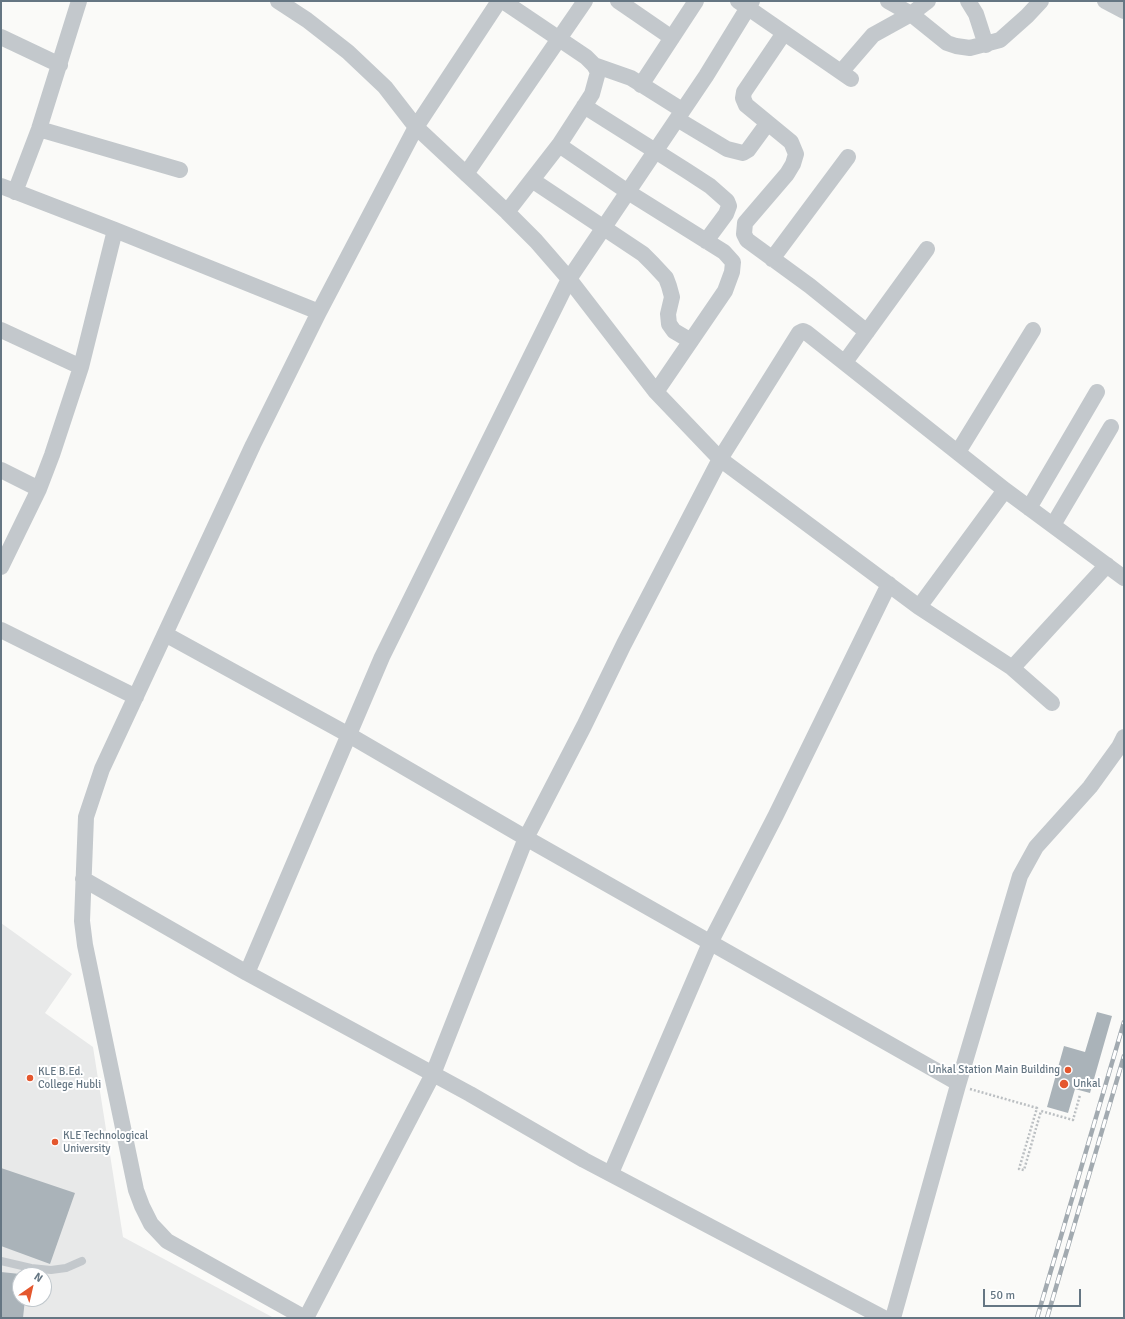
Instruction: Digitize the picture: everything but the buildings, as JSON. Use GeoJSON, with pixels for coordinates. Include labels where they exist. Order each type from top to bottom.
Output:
{"type":"FeatureCollection","features":[{"type":"Feature","properties":{"kind":"street"},"geometry":{"type":"LineString","coordinates":[[80,1],[39,129],[8,189],[115,230],[319,312]]}},
{"type":"Feature","properties":{"kind":"street"},"geometry":{"type":"LineString","coordinates":[[278,1],[307,20],[348,52],[385,87],[416,127],[507,212],[568,279],[656,392],[720,459],[919,607],[1011,667],[1052,703]]}},
{"type":"Feature","properties":{"kind":"street"},"geometry":{"type":"LineString","coordinates":[[499,1],[416,127],[319,312],[253,445],[102,770],[90,800],[84,836],[82,921],[85,945],[136,1190],[142,1206],[152,1224],[167,1241],[305,1318],[432,1074],[526,838],[720,459],[801,332],[805,331],[1004,490],[1124,578]]}},
{"type":"Feature","properties":{"kind":"street"},"geometry":{"type":"LineString","coordinates":[[503,1],[559,38],[594,65],[617,72],[641,85],[721,146],[736,153],[743,153],[748,150],[767,124]]}},
{"type":"Feature","properties":{"kind":"street"},"geometry":{"type":"LineString","coordinates":[[466,174],[585,1]]}},
{"type":"Feature","properties":{"kind":"street"},"geometry":{"type":"LineString","coordinates":[[618,1],[672,38]]}},
{"type":"Feature","properties":{"kind":"street"},"geometry":{"type":"LineString","coordinates":[[641,85],[696,1]]}},
{"type":"Feature","properties":{"kind":"street"},"geometry":{"type":"LineString","coordinates":[[888,1],[910,14],[936,36],[956,46],[970,48],[986,45],[1000,40],[1041,1]]}},
{"type":"Feature","properties":{"kind":"street"},"geometry":{"type":"LineString","coordinates":[[247,973],[350,735],[382,657],[568,279],[680,115],[746,3],[784,33],[846,75],[873,35],[910,14],[928,1]]}},
{"type":"Feature","properties":{"kind":"street"},"geometry":{"type":"LineString","coordinates":[[968,1],[976,14],[986,45]]}},
{"type":"Feature","properties":{"kind":"street"},"geometry":{"type":"LineString","coordinates":[[1105,1],[1124,11]]}},
{"type":"Feature","properties":{"kind":"street"},"geometry":{"type":"LineString","coordinates":[[784,33],[744,92],[743,98],[746,105],[767,124],[791,142],[796,154],[793,164],[787,174],[751,215],[743,229],[747,240],[810,286],[867,332]]}},
{"type":"Feature","properties":{"kind":"street"},"geometry":{"type":"LineString","coordinates":[[1,37],[60,65]]}},
{"type":"Feature","properties":{"kind":"street"},"geometry":{"type":"LineString","coordinates":[[507,212],[558,145],[592,94],[598,72],[594,65]]}},
{"type":"Feature","properties":{"kind":"street"},"geometry":{"type":"LineString","coordinates":[[584,106],[710,186],[727,201],[729,206],[726,214],[706,241]]}},
{"type":"Feature","properties":{"kind":"street"},"geometry":{"type":"LineString","coordinates":[[39,129],[180,170]]}},
{"type":"Feature","properties":{"kind":"street"},"geometry":{"type":"LineString","coordinates":[[558,145],[628,192],[724,252],[733,262],[732,272],[725,291],[656,392]]}},
{"type":"Feature","properties":{"kind":"street"},"geometry":{"type":"LineString","coordinates":[[772,258],[848,157]]}},
{"type":"Feature","properties":{"kind":"street"},"geometry":{"type":"LineString","coordinates":[[532,180],[643,254],[666,278],[672,297],[668,314],[668,324],[674,331],[690,341]]}},
{"type":"Feature","properties":{"kind":"street"},"geometry":{"type":"LineString","coordinates":[[1,567],[39,489],[81,367],[115,230]]}},
{"type":"Feature","properties":{"kind":"street"},"geometry":{"type":"LineString","coordinates":[[845,362],[927,249]]}},
{"type":"Feature","properties":{"kind":"street"},"geometry":{"type":"LineString","coordinates":[[1,330],[81,367]]}},
{"type":"Feature","properties":{"kind":"street"},"geometry":{"type":"LineString","coordinates":[[958,452],[1033,330]]}},
{"type":"Feature","properties":{"kind":"street"},"geometry":{"type":"LineString","coordinates":[[1029,508],[1097,392]]}},
{"type":"Feature","properties":{"kind":"street"},"geometry":{"type":"LineString","coordinates":[[1053,525],[1111,426]]}},
{"type":"Feature","properties":{"kind":"street"},"geometry":{"type":"LineString","coordinates":[[1,470],[39,489]]}},
{"type":"Feature","properties":{"kind":"street"},"geometry":{"type":"LineString","coordinates":[[919,607],[1004,490]]}},
{"type":"Feature","properties":{"kind":"street"},"geometry":{"type":"LineString","coordinates":[[1011,667],[1015,665],[1107,565]]}},
{"type":"Feature","properties":{"kind":"street"},"geometry":{"type":"LineString","coordinates":[[611,1173],[710,943],[776,815],[889,584]]}},
{"type":"Feature","properties":{"kind":"street"},"geometry":{"type":"LineString","coordinates":[[1,630],[136,697]]}},
{"type":"Feature","properties":{"kind":"street"},"geometry":{"type":"LineString","coordinates":[[165,634],[350,735],[526,838],[958,1084]]}},
{"type":"Feature","properties":{"kind":"street"},"geometry":{"type":"LineString","coordinates":[[893,1318],[958,1084],[1020,876],[1036,847],[1090,787],[1119,747],[1124,737]]}},
{"type":"Feature","properties":{"kind":"street"},"geometry":{"type":"LineString","coordinates":[[83,879],[247,973],[663,1202],[884,1318]]}},
{"type":"Feature","properties":{"kind":"lane"},"geometry":{"type":"LineString","coordinates":[[1,1261],[31,1268],[51,1270],[66,1268],[82,1261]]}},
{"type":"Feature","properties":{"kind":"path"},"geometry":{"type":"LineString","coordinates":[[958,1084],[1037,1108],[1019,1169],[1024,1170],[1041,1111],[1073,1120],[1080,1095]]}},
{"type":"Feature","properties":{"kind":"shaded area","name":"KLE Technological University"},"geometry":{"type":"Polygon","coordinates":[[[1,923],[72,974],[45,1013],[93,1047],[123,1237],[274,1318],[1,1318],[1,923]]]}},
{"type":"Feature","properties":{"kind":"railway"},"geometry":{"type":"LineString","coordinates":[[1037,1318],[1124,1022]]}},
{"type":"Feature","properties":{"kind":"railway"},"geometry":{"type":"LineString","coordinates":[[1047,1318],[1124,1056]]}},
{"type":"Feature","properties":{"kind":"place","name":"Unkal Station Main Building"},"geometry":{"type":"Point","coordinates":[1068,1070]}},
{"type":"Feature","properties":{"kind":"place","name":"KLE B.Ed. College Hubli"},"geometry":{"type":"Point","coordinates":[30,1078]}},
{"type":"Feature","properties":{"kind":"place","name":"Unkal"},"geometry":{"type":"Point","coordinates":[1064,1084]}},
{"type":"Feature","properties":{"kind":"place","name":"KLE Technological University"},"geometry":{"type":"Point","coordinates":[55,1142]}}]}
